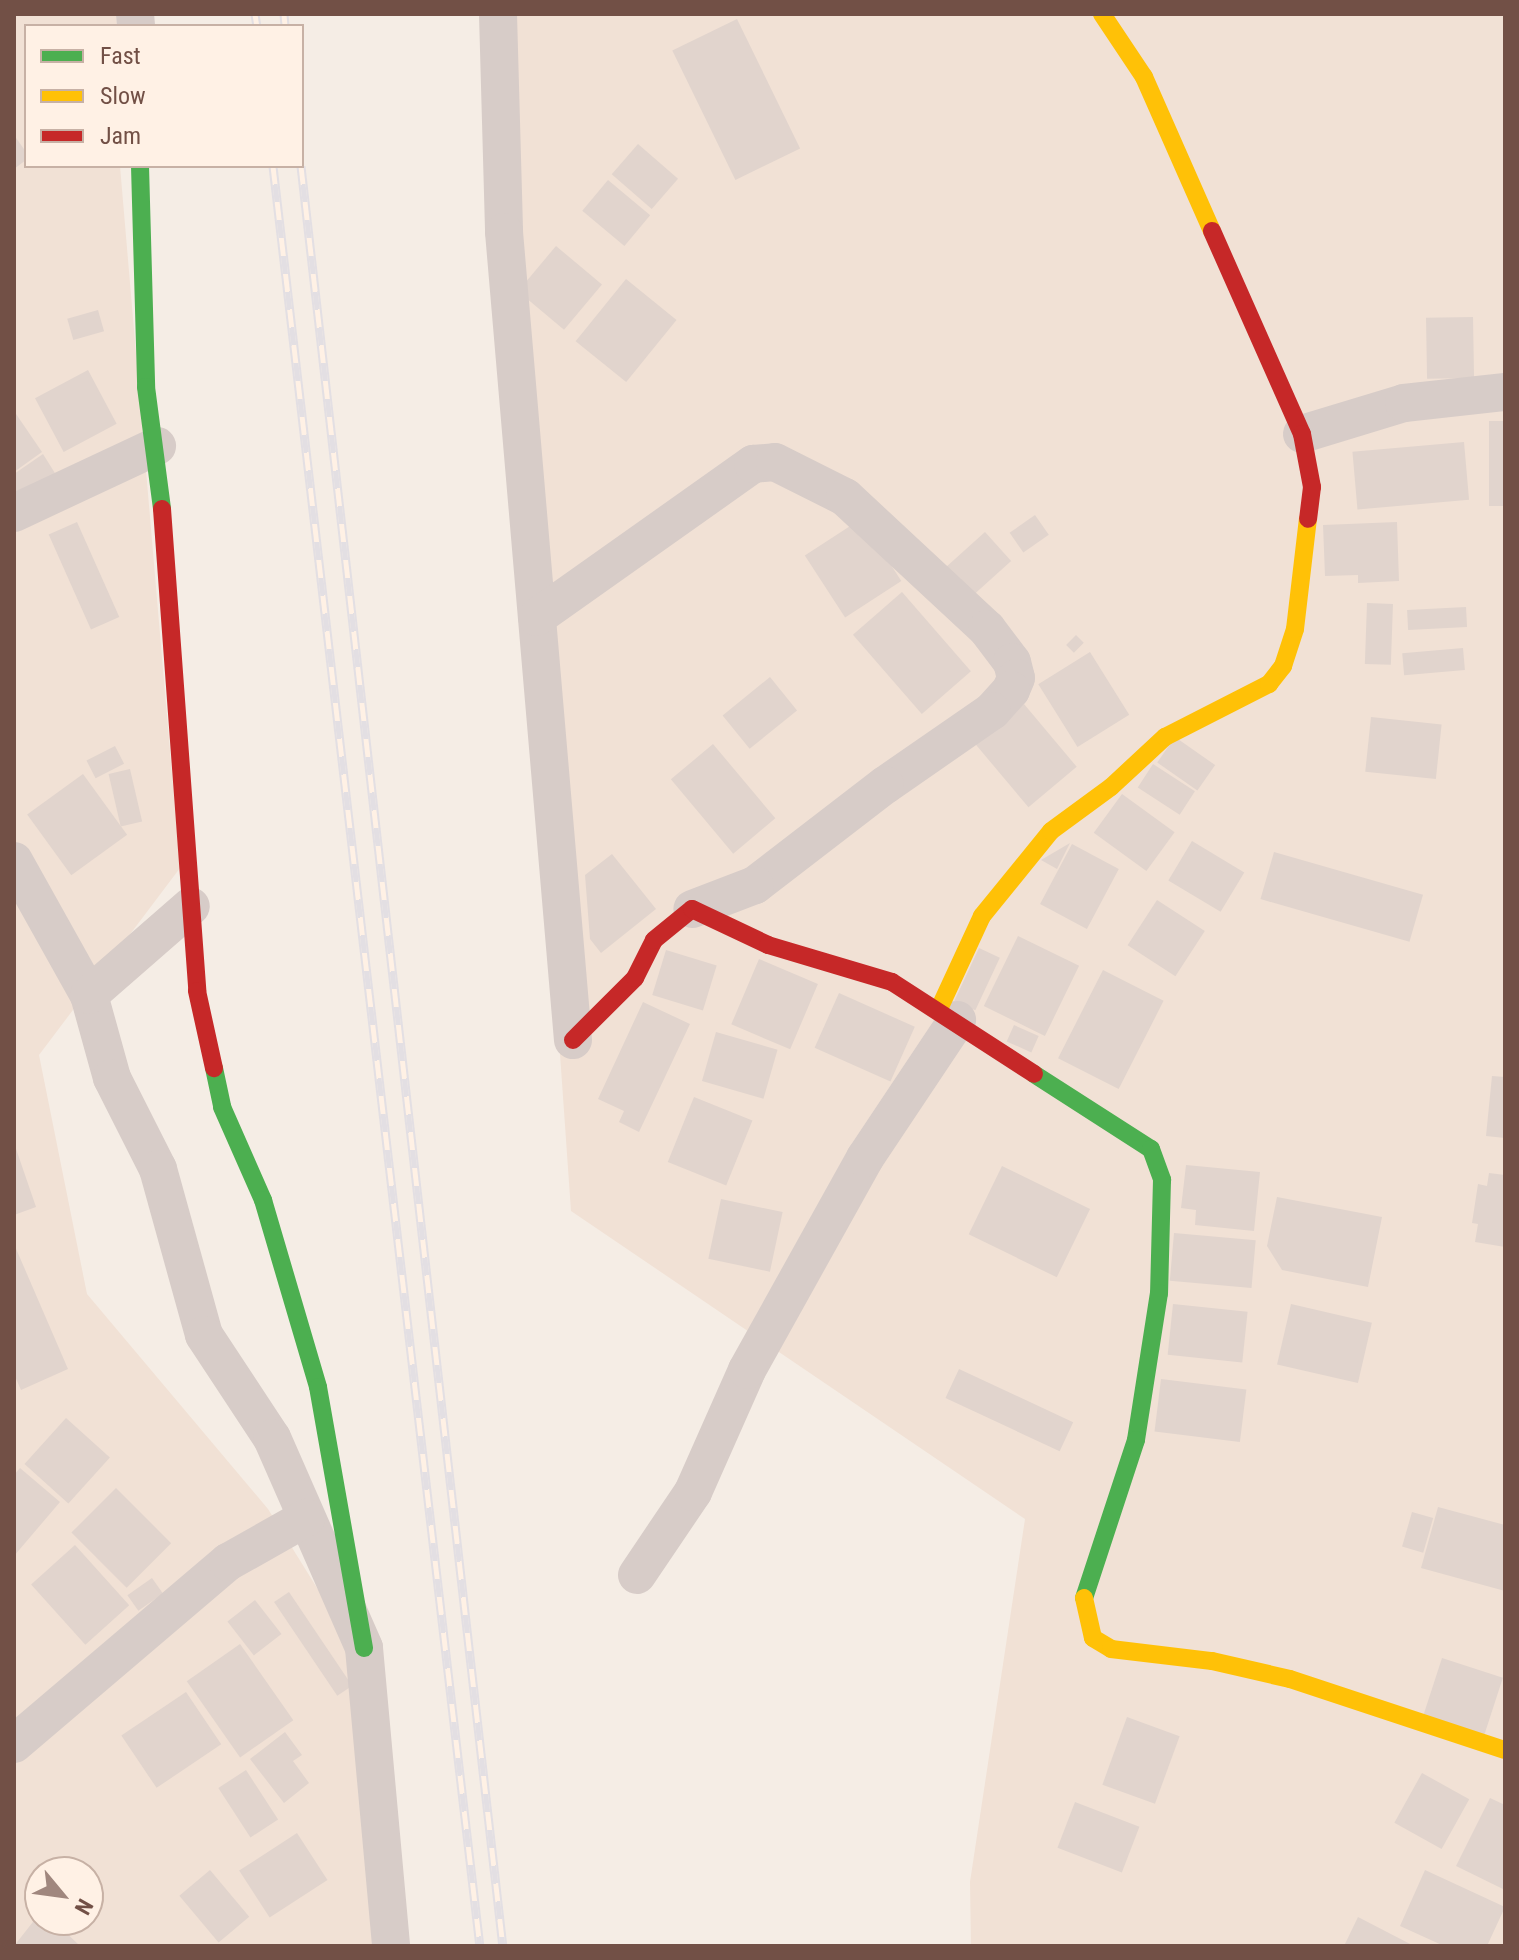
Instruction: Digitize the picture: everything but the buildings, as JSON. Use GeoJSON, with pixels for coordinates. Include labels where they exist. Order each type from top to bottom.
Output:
{"type":"FeatureCollection","features":[{"type":"Feature","properties":{"kind":"street"},"geometry":{"type":"LineString","coordinates":[[498,14],[504,232],[573,1040]]}},
{"type":"Feature","properties":{"kind":"street"},"geometry":{"type":"LineString","coordinates":[[637,1575],[693,1492],[747,1370],[948,1014],[982,916],[1051,831],[1111,787],[1165,737],[1269,684],[1283,666],[1295,629],[1312,487],[1302,434],[1144,77],[1102,14]]}},
{"type":"Feature","properties":{"kind":"street"},"geometry":{"type":"LineString","coordinates":[[140,168],[146,387],[157,446],[197,991],[222,1107],[263,1200],[318,1387],[364,1648],[391,1946]]}},
{"type":"Feature","properties":{"kind":"street"},"geometry":{"type":"LineString","coordinates":[[1302,434],[1404,403],[1505,392]]}},
{"type":"Feature","properties":{"kind":"street"},"geometry":{"type":"LineString","coordinates":[[14,513],[157,446]]}},
{"type":"Feature","properties":{"kind":"street"},"geometry":{"type":"LineString","coordinates":[[537,617],[753,464],[775,462],[845,497],[987,629],[1012,662],[1016,678],[1011,690],[992,711],[885,785],[755,885],[692,909],[654,940],[635,978],[573,1040]]}},
{"type":"Feature","properties":{"kind":"street"},"geometry":{"type":"LineString","coordinates":[[14,861],[89,995],[112,1078],[158,1169],[204,1335],[272,1438],[364,1648]]}},
{"type":"Feature","properties":{"kind":"street"},"geometry":{"type":"LineString","coordinates":[[89,995],[191,906]]}},
{"type":"Feature","properties":{"kind":"street"},"geometry":{"type":"LineString","coordinates":[[692,909],[768,945],[892,982],[948,1014],[1151,1149],[1162,1180],[1159,1293],[1136,1440],[1082,1603],[1093,1638],[1111,1649],[1212,1661],[1290,1679],[1505,1750]]}},
{"type":"Feature","properties":{"kind":"street"},"geometry":{"type":"LineString","coordinates":[[14,1744],[228,1562],[306,1518]]}},
{"type":"Feature","properties":{"kind":"shaded area"},"geometry":{"type":"Polygon","coordinates":[[[14,14],[116,14],[117,24],[24,24],[24,168],[120,168],[180,868],[39,1055],[87,1294],[268,1509],[373,1678],[376,1946],[14,1946],[14,14]]]}},
{"type":"Feature","properties":{"kind":"shaded area"},"geometry":{"type":"Polygon","coordinates":[[[507,14],[1505,14],[1505,1946],[971,1946],[970,1882],[1025,1519],[571,1211],[511,355],[507,14]]]}},
{"type":"Feature","properties":{"kind":"railway"},"geometry":{"type":"LineString","coordinates":[[255,14],[257,24]]}},
{"type":"Feature","properties":{"kind":"railway"},"geometry":{"type":"LineString","coordinates":[[284,14],[285,24]]}},
{"type":"Feature","properties":{"kind":"railway"},"geometry":{"type":"LineString","coordinates":[[273,168],[480,1946]]}},
{"type":"Feature","properties":{"kind":"railway"},"geometry":{"type":"LineString","coordinates":[[301,168],[503,1946]]}},
{"type":"Feature","properties":{"kind":"traffic: fast"},"geometry":{"type":"LineString","coordinates":[[140,168],[146,387],[162,509]]}},
{"type":"Feature","properties":{"kind":"traffic: fast"},"geometry":{"type":"LineString","coordinates":[[214,1068],[222,1107],[263,1200],[318,1387],[364,1648]]}},
{"type":"Feature","properties":{"kind":"traffic: fast"},"geometry":{"type":"LineString","coordinates":[[1034,1074],[1151,1149],[1162,1180],[1159,1293],[1136,1440],[1084,1598]]}},
{"type":"Feature","properties":{"kind":"traffic: slow"},"geometry":{"type":"LineString","coordinates":[[1102,14],[1144,77],[1212,231]]}},
{"type":"Feature","properties":{"kind":"traffic: slow"},"geometry":{"type":"LineString","coordinates":[[939,1009],[982,916],[1051,831],[1111,787],[1165,737],[1269,684],[1283,666],[1295,629],[1308,519]]}},
{"type":"Feature","properties":{"kind":"traffic: slow"},"geometry":{"type":"LineString","coordinates":[[1084,1598],[1093,1638],[1111,1649],[1212,1661],[1290,1679],[1505,1750]]}},
{"type":"Feature","properties":{"kind":"traffic: jam"},"geometry":{"type":"LineString","coordinates":[[1212,231],[1302,434],[1312,487],[1308,519]]}},
{"type":"Feature","properties":{"kind":"traffic: jam"},"geometry":{"type":"LineString","coordinates":[[162,509],[197,991],[214,1068]]}},
{"type":"Feature","properties":{"kind":"traffic: jam"},"geometry":{"type":"LineString","coordinates":[[573,1040],[635,978],[654,940],[692,909],[768,945],[892,982],[1034,1074]]}}]}
